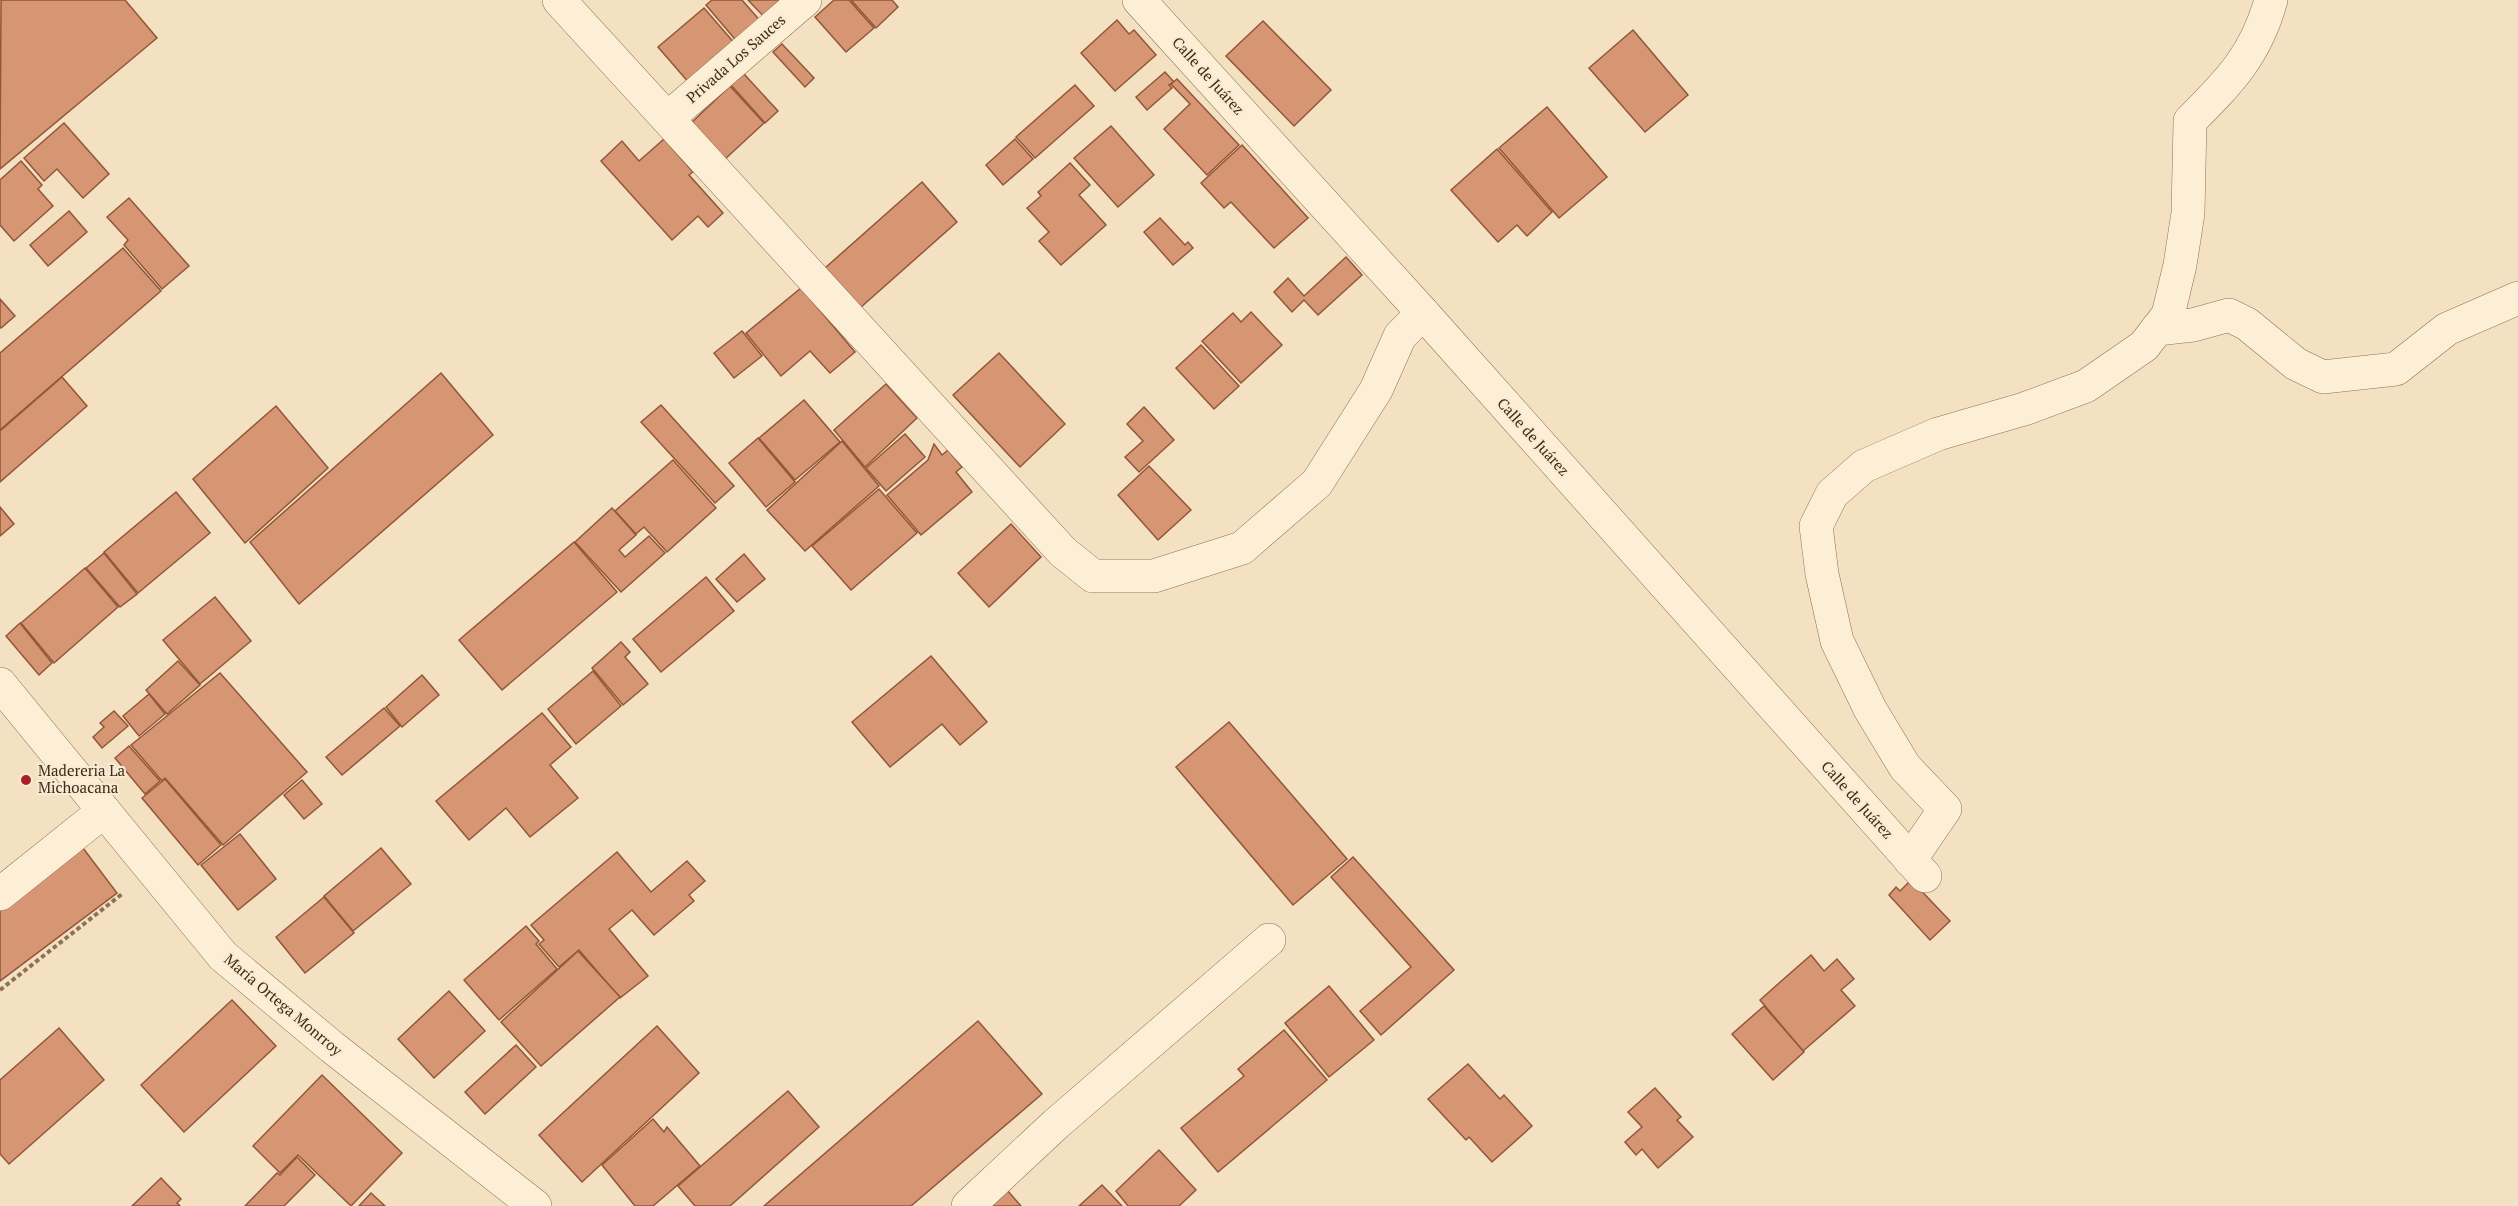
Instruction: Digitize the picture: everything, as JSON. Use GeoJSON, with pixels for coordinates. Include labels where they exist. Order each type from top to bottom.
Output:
{"type":"FeatureCollection","features":[{"type":"Feature","properties":{"kind":"street"},"geometry":{"type":"LineString","coordinates":[[559,0],[1063,552],[1093,576],[1154,576],[1242,548],[1317,483],[1376,390],[1400,336],[1423,313]]}},
{"type":"Feature","properties":{"kind":"street","name":"Privada Los Sauces"},"geometry":{"type":"LineString","coordinates":[[668,118],[805,0]]}},
{"type":"Feature","properties":{"kind":"street","name":"Calle de Juárez"},"geometry":{"type":"LineString","coordinates":[[1139,0],[1423,313],[1918,868],[1945,809],[1905,768],[1870,709],[1838,640],[1822,574],[1816,526],[1832,494],[1864,466],[1938,434],[2024,409],[2086,386],[2144,346],[2157,328]]}},
{"type":"Feature","properties":{"kind":"street"},"geometry":{"type":"LineString","coordinates":[[2157,328],[2168,315],[2180,265],[2188,213],[2190,121],[2233,77],[2262,31],[2271,0]]}},
{"type":"Feature","properties":{"kind":"street"},"geometry":{"type":"LineString","coordinates":[[2157,328],[2193,325],[2229,315],[2247,324],[2296,364],[2323,377],[2396,369],[2447,329],[2518,298]]}},
{"type":"Feature","properties":{"kind":"street","name":"María Ortega Monrroy"},"geometry":{"type":"LineString","coordinates":[[0,684],[223,956],[332,1047],[535,1206]]}},
{"type":"Feature","properties":{"kind":"street"},"geometry":{"type":"LineString","coordinates":[[0,894],[104,811]]}},
{"type":"Feature","properties":{"kind":"street"},"geometry":{"type":"LineString","coordinates":[[968,1206],[1056,1124],[1269,940]]}},
{"type":"Feature","properties":{"kind":"path"},"geometry":{"type":"LineString","coordinates":[[0,990],[153,870]]}},
{"type":"Feature","properties":{"kind":"building"},"geometry":{"type":"Polygon","coordinates":[[[1,0],[125,0],[157,38],[0,169],[1,0]]]}},
{"type":"Feature","properties":{"kind":"building"},"geometry":{"type":"Polygon","coordinates":[[[712,0],[742,0],[763,24],[739,44],[706,5],[712,0]]]}},
{"type":"Feature","properties":{"kind":"building"},"geometry":{"type":"Polygon","coordinates":[[[748,0],[795,0],[769,22],[748,0]]]}},
{"type":"Feature","properties":{"kind":"building"},"geometry":{"type":"Polygon","coordinates":[[[834,0],[849,0],[874,28],[846,52],[815,17],[834,0]]]}},
{"type":"Feature","properties":{"kind":"building"},"geometry":{"type":"Polygon","coordinates":[[[851,0],[892,0],[898,7],[876,28],[851,0]]]}},
{"type":"Feature","properties":{"kind":"building"},"geometry":{"type":"Polygon","coordinates":[[[704,8],[736,45],[690,84],[658,47],[704,8]]]}},
{"type":"Feature","properties":{"kind":"building"},"geometry":{"type":"Polygon","coordinates":[[[1117,20],[1129,34],[1134,30],[1156,55],[1115,91],[1081,53],[1117,20]]]}},
{"type":"Feature","properties":{"kind":"building"},"geometry":{"type":"Polygon","coordinates":[[[1263,21],[1331,90],[1294,126],[1226,56],[1263,21]]]}},
{"type":"Feature","properties":{"kind":"building"},"geometry":{"type":"Polygon","coordinates":[[[1633,30],[1688,95],[1645,132],[1589,68],[1633,30]]]}},
{"type":"Feature","properties":{"kind":"building"},"geometry":{"type":"Polygon","coordinates":[[[782,44],[814,78],[805,87],[773,52],[782,44]]]}},
{"type":"Feature","properties":{"kind":"building"},"geometry":{"type":"Polygon","coordinates":[[[1165,72],[1174,82],[1169,85],[1172,88],[1147,110],[1136,97],[1165,72]]]}},
{"type":"Feature","properties":{"kind":"building"},"geometry":{"type":"Polygon","coordinates":[[[744,74],[778,111],[765,123],[731,85],[744,74]]]}},
{"type":"Feature","properties":{"kind":"building"},"geometry":{"type":"Polygon","coordinates":[[[1177,79],[1239,145],[1207,175],[1164,129],[1190,104],[1171,84],[1177,79]]]}},
{"type":"Feature","properties":{"kind":"building"},"geometry":{"type":"Polygon","coordinates":[[[1075,85],[1094,106],[1035,158],[1016,137],[1075,85]]]}},
{"type":"Feature","properties":{"kind":"building"},"geometry":{"type":"Polygon","coordinates":[[[730,86],[764,123],[724,160],[690,124],[730,86]]]}},
{"type":"Feature","properties":{"kind":"building"},"geometry":{"type":"Polygon","coordinates":[[[1547,107],[1607,177],[1559,218],[1499,148],[1547,107]]]}},
{"type":"Feature","properties":{"kind":"building"},"geometry":{"type":"Polygon","coordinates":[[[64,123],[109,174],[83,198],[57,169],[44,181],[24,158],[64,123]]]}},
{"type":"Feature","properties":{"kind":"building"},"geometry":{"type":"Polygon","coordinates":[[[1111,126],[1154,175],[1118,207],[1074,158],[1111,126]]]}},
{"type":"Feature","properties":{"kind":"building"},"geometry":{"type":"Polygon","coordinates":[[[664,139],[693,172],[689,175],[723,213],[708,227],[698,216],[672,240],[601,161],[622,141],[639,161],[664,139]]]}},
{"type":"Feature","properties":{"kind":"building"},"geometry":{"type":"Polygon","coordinates":[[[1015,139],[1033,159],[1003,185],[986,165],[1015,139]]]}},
{"type":"Feature","properties":{"kind":"building"},"geometry":{"type":"Polygon","coordinates":[[[1242,145],[1308,218],[1274,248],[1231,202],[1224,208],[1201,183],[1242,145]]]}},
{"type":"Feature","properties":{"kind":"building"},"geometry":{"type":"Polygon","coordinates":[[[1497,149],[1552,212],[1527,236],[1517,225],[1498,242],[1451,190],[1497,149]]]}},
{"type":"Feature","properties":{"kind":"building"},"geometry":{"type":"Polygon","coordinates":[[[21,161],[42,185],[38,189],[53,206],[14,241],[0,225],[0,180],[21,161]]]}},
{"type":"Feature","properties":{"kind":"building"},"geometry":{"type":"Polygon","coordinates":[[[1070,163],[1090,185],[1079,195],[1106,225],[1061,265],[1039,241],[1049,232],[1027,208],[1041,196],[1038,192],[1070,163]]]}},
{"type":"Feature","properties":{"kind":"building"},"geometry":{"type":"Polygon","coordinates":[[[922,182],[957,222],[860,308],[825,268],[922,182]]]}},
{"type":"Feature","properties":{"kind":"building"},"geometry":{"type":"Polygon","coordinates":[[[129,198],[189,266],[162,289],[124,245],[128,240],[107,217],[129,198]]]}},
{"type":"Feature","properties":{"kind":"building"},"geometry":{"type":"Polygon","coordinates":[[[69,211],[87,232],[48,266],[30,245],[69,211]]]}},
{"type":"Feature","properties":{"kind":"building"},"geometry":{"type":"Polygon","coordinates":[[[1160,218],[1185,245],[1188,242],[1193,248],[1173,265],[1144,232],[1160,218]]]}},
{"type":"Feature","properties":{"kind":"building"},"geometry":{"type":"Polygon","coordinates":[[[123,248],[161,291],[0,430],[0,353],[123,248]]]}},
{"type":"Feature","properties":{"kind":"building"},"geometry":{"type":"Polygon","coordinates":[[[1346,257],[1362,275],[1318,315],[1304,300],[1292,312],[1274,292],[1288,278],[1304,296],[1346,257]]]}},
{"type":"Feature","properties":{"kind":"building"},"geometry":{"type":"Polygon","coordinates":[[[801,288],[855,352],[830,373],[810,351],[781,376],[746,333],[801,288]]]}},
{"type":"Feature","properties":{"kind":"building"},"geometry":{"type":"Polygon","coordinates":[[[0,299],[15,316],[1,328],[0,326],[0,299]]]}},
{"type":"Feature","properties":{"kind":"building"},"geometry":{"type":"Polygon","coordinates":[[[1251,312],[1282,345],[1241,383],[1202,341],[1233,313],[1241,322],[1251,312]]]}},
{"type":"Feature","properties":{"kind":"building"},"geometry":{"type":"Polygon","coordinates":[[[742,331],[762,356],[734,378],[714,353],[742,331]]]}},
{"type":"Feature","properties":{"kind":"building"},"geometry":{"type":"Polygon","coordinates":[[[1201,345],[1239,386],[1214,409],[1176,368],[1201,345]]]}},
{"type":"Feature","properties":{"kind":"building"},"geometry":{"type":"Polygon","coordinates":[[[999,353],[1065,424],[1020,467],[953,395],[999,353]]]}},
{"type":"Feature","properties":{"kind":"building"},"geometry":{"type":"Polygon","coordinates":[[[441,373],[493,435],[299,604],[250,542],[441,373]]]}},
{"type":"Feature","properties":{"kind":"building"},"geometry":{"type":"Polygon","coordinates":[[[62,377],[87,406],[0,482],[0,431],[62,377]]]}},
{"type":"Feature","properties":{"kind":"building"},"geometry":{"type":"Polygon","coordinates":[[[886,384],[917,418],[865,467],[834,430],[886,384]]]}},
{"type":"Feature","properties":{"kind":"building"},"geometry":{"type":"Polygon","coordinates":[[[804,400],[840,442],[795,480],[759,438],[804,400]]]}},
{"type":"Feature","properties":{"kind":"building"},"geometry":{"type":"Polygon","coordinates":[[[661,405],[734,486],[715,503],[641,422],[661,405]]]}},
{"type":"Feature","properties":{"kind":"building"},"geometry":{"type":"Polygon","coordinates":[[[276,406],[328,468],[245,543],[193,479],[276,406]]]}},
{"type":"Feature","properties":{"kind":"building"},"geometry":{"type":"Polygon","coordinates":[[[1144,407],[1174,440],[1139,472],[1125,457],[1143,441],[1127,424],[1144,407]]]}},
{"type":"Feature","properties":{"kind":"building"},"geometry":{"type":"Polygon","coordinates":[[[905,434],[925,457],[886,491],[866,468],[905,434]]]}},
{"type":"Feature","properties":{"kind":"building"},"geometry":{"type":"Polygon","coordinates":[[[758,438],[795,482],[766,507],[729,463],[758,438]]]}},
{"type":"Feature","properties":{"kind":"building"},"geometry":{"type":"Polygon","coordinates":[[[842,441],[879,486],[805,551],[767,510],[842,441]]]}},
{"type":"Feature","properties":{"kind":"building"},"geometry":{"type":"Polygon","coordinates":[[[934,444],[942,455],[948,450],[962,467],[956,472],[972,492],[921,535],[887,495],[928,460],[934,444]]]}},
{"type":"Feature","properties":{"kind":"building"},"geometry":{"type":"Polygon","coordinates":[[[673,460],[716,508],[667,552],[644,527],[636,534],[615,511],[673,460]]]}},
{"type":"Feature","properties":{"kind":"building"},"geometry":{"type":"Polygon","coordinates":[[[1149,466],[1191,510],[1158,540],[1118,495],[1149,466]]]}},
{"type":"Feature","properties":{"kind":"building"},"geometry":{"type":"Polygon","coordinates":[[[879,489],[917,533],[851,590],[812,546],[879,489]]]}},
{"type":"Feature","properties":{"kind":"building"},"geometry":{"type":"Polygon","coordinates":[[[176,492],[210,533],[138,593],[104,552],[176,492]]]}},
{"type":"Feature","properties":{"kind":"building"},"geometry":{"type":"Polygon","coordinates":[[[0,507],[14,524],[0,536],[0,507]]]}},
{"type":"Feature","properties":{"kind":"building"},"geometry":{"type":"Polygon","coordinates":[[[612,508],[636,535],[619,550],[625,557],[649,536],[665,553],[621,592],[575,542],[612,508]]]}},
{"type":"Feature","properties":{"kind":"building"},"geometry":{"type":"Polygon","coordinates":[[[1011,524],[1041,557],[989,607],[958,573],[1011,524]]]}},
{"type":"Feature","properties":{"kind":"building"},"geometry":{"type":"Polygon","coordinates":[[[574,542],[617,592],[502,690],[459,640],[574,542]]]}},
{"type":"Feature","properties":{"kind":"building"},"geometry":{"type":"Polygon","coordinates":[[[104,553],[137,594],[120,607],[86,568],[104,553]]]}},
{"type":"Feature","properties":{"kind":"building"},"geometry":{"type":"Polygon","coordinates":[[[744,554],[765,579],[737,602],[716,579],[744,554]]]}},
{"type":"Feature","properties":{"kind":"building"},"geometry":{"type":"Polygon","coordinates":[[[85,568],[118,607],[54,663],[21,623],[85,568]]]}},
{"type":"Feature","properties":{"kind":"building"},"geometry":{"type":"Polygon","coordinates":[[[706,577],[734,611],[661,672],[633,639],[706,577]]]}},
{"type":"Feature","properties":{"kind":"building"},"geometry":{"type":"Polygon","coordinates":[[[215,597],[251,641],[200,684],[163,640],[215,597]]]}},
{"type":"Feature","properties":{"kind":"building"},"geometry":{"type":"Polygon","coordinates":[[[20,623],[52,663],[39,675],[6,636],[20,623]]]}},
{"type":"Feature","properties":{"kind":"building"},"geometry":{"type":"Polygon","coordinates":[[[621,642],[630,652],[625,657],[648,684],[623,705],[592,668],[621,642]]]}},
{"type":"Feature","properties":{"kind":"building"},"geometry":{"type":"Polygon","coordinates":[[[931,656],[987,722],[960,745],[942,724],[890,767],[852,722],[931,656]]]}},
{"type":"Feature","properties":{"kind":"building"},"geometry":{"type":"Polygon","coordinates":[[[178,661],[200,685],[167,714],[146,690],[178,661]]]}},
{"type":"Feature","properties":{"kind":"building"},"geometry":{"type":"Polygon","coordinates":[[[593,671],[621,706],[576,744],[548,709],[593,671]]]}},
{"type":"Feature","properties":{"kind":"building"},"geometry":{"type":"Polygon","coordinates":[[[220,673],[307,772],[223,845],[165,778],[162,781],[131,745],[220,673]]]}},
{"type":"Feature","properties":{"kind":"building"},"geometry":{"type":"Polygon","coordinates":[[[422,675],[439,695],[402,727],[386,707],[422,675]]]}},
{"type":"Feature","properties":{"kind":"building"},"geometry":{"type":"Polygon","coordinates":[[[149,694],[165,714],[139,736],[123,716],[149,694]]]}},
{"type":"Feature","properties":{"kind":"building"},"geometry":{"type":"Polygon","coordinates":[[[384,708],[400,726],[342,775],[326,757],[384,708]]]}},
{"type":"Feature","properties":{"kind":"building"},"geometry":{"type":"Polygon","coordinates":[[[114,711],[128,726],[102,748],[93,737],[104,727],[100,723],[114,711]]]}},
{"type":"Feature","properties":{"kind":"building"},"geometry":{"type":"Polygon","coordinates":[[[542,713],[571,747],[550,765],[578,798],[530,837],[506,808],[469,840],[436,801],[542,713]]]}},
{"type":"Feature","properties":{"kind":"building"},"geometry":{"type":"Polygon","coordinates":[[[1229,722],[1347,859],[1293,905],[1176,767],[1229,722]]]}},
{"type":"Feature","properties":{"kind":"building"},"geometry":{"type":"Polygon","coordinates":[[[129,746],[160,781],[145,794],[115,758],[129,746]]]}},
{"type":"Feature","properties":{"kind":"building"},"geometry":{"type":"Polygon","coordinates":[[[165,779],[221,845],[198,865],[142,798],[165,779]]]}},
{"type":"Feature","properties":{"kind":"building"},"geometry":{"type":"Polygon","coordinates":[[[302,780],[322,804],[304,819],[284,795],[302,780]]]}},
{"type":"Feature","properties":{"kind":"building"},"geometry":{"type":"Polygon","coordinates":[[[240,834],[276,879],[238,910],[201,865],[240,834]]]}},
{"type":"Feature","properties":{"kind":"building"},"geometry":{"type":"Polygon","coordinates":[[[80,844],[117,893],[0,981],[0,905],[80,844]]]}},
{"type":"Feature","properties":{"kind":"building"},"geometry":{"type":"Polygon","coordinates":[[[381,848],[411,884],[353,931],[324,896],[381,848]]]}},
{"type":"Feature","properties":{"kind":"building"},"geometry":{"type":"Polygon","coordinates":[[[617,852],[651,892],[687,861],[705,881],[689,895],[694,901],[654,935],[632,910],[609,929],[648,976],[620,998],[579,950],[559,967],[539,944],[544,940],[531,925],[617,852]]]}},
{"type":"Feature","properties":{"kind":"building"},"geometry":{"type":"Polygon","coordinates":[[[1353,857],[1454,970],[1381,1035],[1360,1011],[1411,967],[1331,877],[1353,857]]]}},
{"type":"Feature","properties":{"kind":"building"},"geometry":{"type":"Polygon","coordinates":[[[1911,880],[1950,921],[1930,940],[1889,895],[1896,887],[1900,891],[1911,880]]]}},
{"type":"Feature","properties":{"kind":"building"},"geometry":{"type":"Polygon","coordinates":[[[324,897],[354,933],[305,973],[276,937],[324,897]]]}},
{"type":"Feature","properties":{"kind":"building"},"geometry":{"type":"Polygon","coordinates":[[[526,926],[539,941],[536,944],[557,969],[499,1020],[464,980],[526,926]]]}},
{"type":"Feature","properties":{"kind":"building"},"geometry":{"type":"Polygon","coordinates":[[[578,951],[620,997],[541,1066],[501,1022],[578,951]]]}},
{"type":"Feature","properties":{"kind":"building"},"geometry":{"type":"Polygon","coordinates":[[[1811,955],[1824,971],[1837,959],[1854,979],[1841,990],[1855,1006],[1803,1051],[1760,1000],[1811,955]]]}},
{"type":"Feature","properties":{"kind":"building"},"geometry":{"type":"Polygon","coordinates":[[[1329,986],[1374,1040],[1329,1077],[1285,1023],[1329,986]]]}},
{"type":"Feature","properties":{"kind":"building"},"geometry":{"type":"Polygon","coordinates":[[[449,991],[485,1031],[434,1078],[398,1039],[449,991]]]}},
{"type":"Feature","properties":{"kind":"building"},"geometry":{"type":"Polygon","coordinates":[[[232,1000],[276,1046],[184,1132],[141,1085],[232,1000]]]}},
{"type":"Feature","properties":{"kind":"building"},"geometry":{"type":"Polygon","coordinates":[[[1764,1006],[1804,1052],[1773,1080],[1732,1034],[1764,1006]]]}},
{"type":"Feature","properties":{"kind":"building"},"geometry":{"type":"Polygon","coordinates":[[[978,1021],[1042,1094],[911,1206],[764,1206],[978,1021]]]}},
{"type":"Feature","properties":{"kind":"building"},"geometry":{"type":"Polygon","coordinates":[[[657,1026],[699,1073],[582,1182],[539,1135],[657,1026]]]}},
{"type":"Feature","properties":{"kind":"building"},"geometry":{"type":"Polygon","coordinates":[[[59,1028],[104,1080],[9,1164],[0,1154],[0,1080],[59,1028]]]}},
{"type":"Feature","properties":{"kind":"building"},"geometry":{"type":"Polygon","coordinates":[[[1284,1030],[1327,1080],[1218,1172],[1181,1128],[1244,1076],[1238,1069],[1284,1030]]]}},
{"type":"Feature","properties":{"kind":"building"},"geometry":{"type":"Polygon","coordinates":[[[516,1045],[536,1067],[485,1114],[465,1092],[516,1045]]]}},
{"type":"Feature","properties":{"kind":"building"},"geometry":{"type":"Polygon","coordinates":[[[1468,1064],[1500,1099],[1504,1095],[1532,1126],[1492,1162],[1469,1137],[1466,1140],[1428,1099],[1468,1064]]]}},
{"type":"Feature","properties":{"kind":"building"},"geometry":{"type":"Polygon","coordinates":[[[322,1075],[402,1153],[351,1206],[298,1155],[280,1173],[253,1146],[322,1075]]]}},
{"type":"Feature","properties":{"kind":"building"},"geometry":{"type":"Polygon","coordinates":[[[1655,1088],[1681,1117],[1677,1120],[1693,1137],[1658,1168],[1642,1149],[1636,1155],[1625,1142],[1642,1127],[1628,1112],[1655,1088]]]}},
{"type":"Feature","properties":{"kind":"building"},"geometry":{"type":"Polygon","coordinates":[[[788,1091],[819,1127],[730,1206],[695,1206],[678,1186],[788,1091]]]}},
{"type":"Feature","properties":{"kind":"building"},"geometry":{"type":"Polygon","coordinates":[[[653,1119],[664,1132],[667,1127],[700,1166],[653,1206],[635,1206],[602,1165],[653,1119]]]}},
{"type":"Feature","properties":{"kind":"building"},"geometry":{"type":"Polygon","coordinates":[[[1159,1150],[1196,1190],[1179,1206],[1128,1206],[1116,1191],[1159,1150]]]}},
{"type":"Feature","properties":{"kind":"building"},"geometry":{"type":"Polygon","coordinates":[[[297,1157],[315,1175],[284,1206],[245,1206],[277,1173],[280,1175],[297,1157]]]}},
{"type":"Feature","properties":{"kind":"building"},"geometry":{"type":"Polygon","coordinates":[[[161,1178],[181,1199],[177,1203],[180,1206],[132,1206],[161,1178]]]}},
{"type":"Feature","properties":{"kind":"building"},"geometry":{"type":"Polygon","coordinates":[[[1102,1185],[1122,1206],[1079,1206],[1102,1185]]]}},
{"type":"Feature","properties":{"kind":"building"},"geometry":{"type":"Polygon","coordinates":[[[1007,1190],[1021,1206],[989,1206],[1007,1190]]]}},
{"type":"Feature","properties":{"kind":"building"},"geometry":{"type":"Polygon","coordinates":[[[371,1193],[385,1206],[359,1206],[371,1193]]]}},
{"type":"Feature","properties":{"kind":"place","name":"Madereria La Michoacana"},"geometry":{"type":"Point","coordinates":[26,780]}}]}
